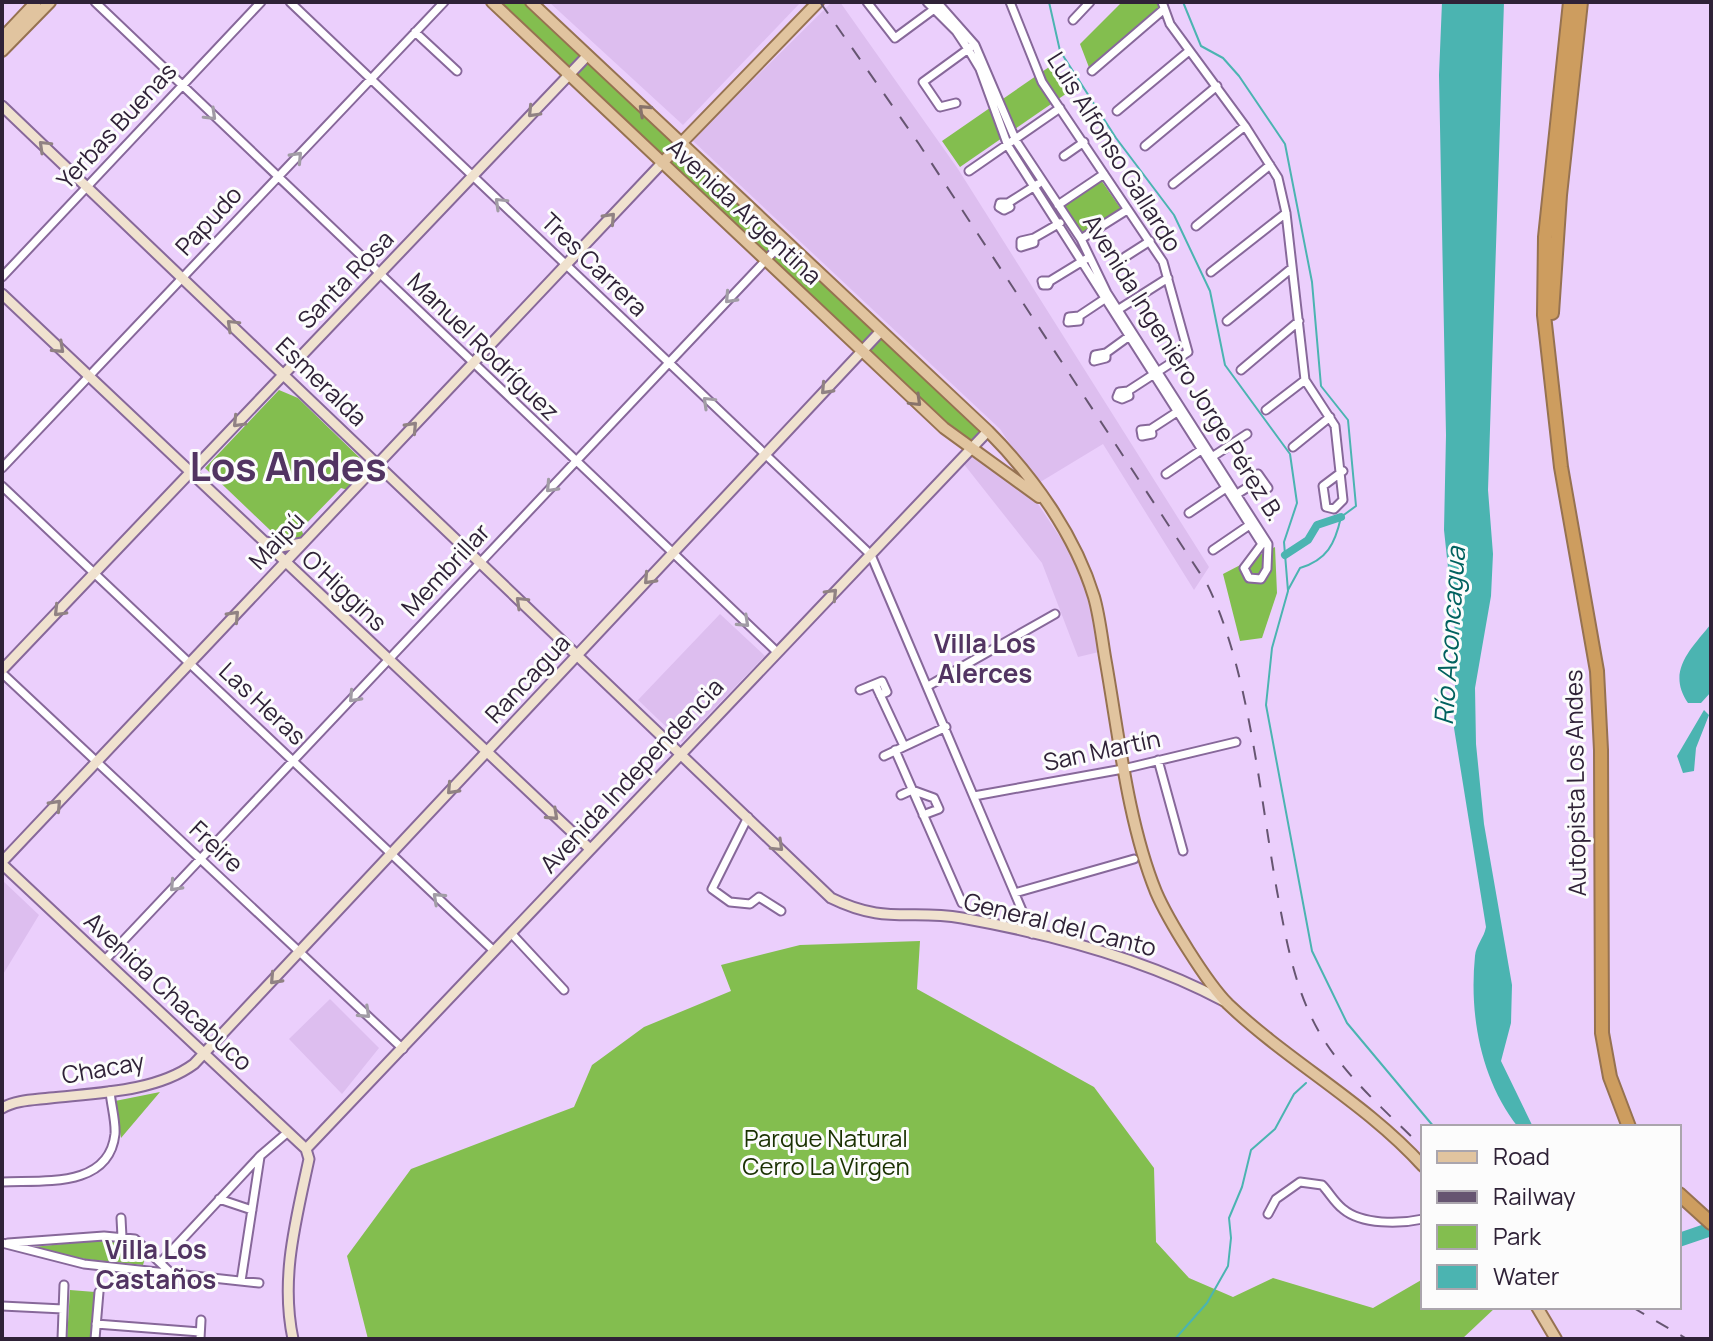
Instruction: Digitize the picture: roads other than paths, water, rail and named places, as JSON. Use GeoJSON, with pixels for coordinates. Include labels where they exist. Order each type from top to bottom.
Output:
{"type":"FeatureCollection","features":[{"type":"Feature","properties":{"kind":"highway","name":"Autopista Los Andes"},"geometry":{"type":"LineString","coordinates":[[1570,2],[1545,237],[1544,315],[1561,467],[1597,671],[1602,762],[1602,1033],[1614,1088],[1628,1125]]}},
{"type":"Feature","properties":{"kind":"highway","name":"Autopista Los Andes"},"geometry":{"type":"LineString","coordinates":[[1552,388],[1556,237],[1581,2]]}},
{"type":"Feature","properties":{"kind":"highway"},"geometry":{"type":"LineString","coordinates":[[1681,1196],[1711,1223]]}},
{"type":"Feature","properties":{"kind":"main road"},"geometry":{"type":"LineString","coordinates":[[2,38],[36,2]]}},
{"type":"Feature","properties":{"kind":"main road"},"geometry":{"type":"LineString","coordinates":[[2,51],[50,2]]}},
{"type":"Feature","properties":{"kind":"main road","name":"Avenida Argentina"},"geometry":{"type":"LineString","coordinates":[[492,2],[969,449],[1046,501]]}},
{"type":"Feature","properties":{"kind":"main road","name":"Avenida Argentina"},"geometry":{"type":"LineString","coordinates":[[531,2],[783,242],[988,431],[1046,501],[1073,547],[1094,598],[1123,769],[1157,894],[1226,1002]]}},
{"type":"Feature","properties":{"kind":"main road","name":"Maipú"},"geometry":{"type":"LineString","coordinates":[[2,863],[565,265],[818,2]]}},
{"type":"Feature","properties":{"kind":"main road","name":"Santa Rosa"},"geometry":{"type":"LineString","coordinates":[[2,671],[587,56]]}},
{"type":"Feature","properties":{"kind":"main road","name":"Esmeralda"},"geometry":{"type":"LineString","coordinates":[[2,106],[683,753]]}},
{"type":"Feature","properties":{"kind":"main road","name":"O'Higgins"},"geometry":{"type":"LineString","coordinates":[[2,294],[590,849]]}},
{"type":"Feature","properties":{"kind":"main road","name":"Rancagua"},"geometry":{"type":"LineString","coordinates":[[205,1054],[880,332]]}},
{"type":"Feature","properties":{"kind":"main road"},"geometry":{"type":"LineString","coordinates":[[272,387],[289,385],[302,392]]}},
{"type":"Feature","properties":{"kind":"main road","name":"Avenida Independencia"},"geometry":{"type":"LineString","coordinates":[[306,1149],[988,431]]}},
{"type":"Feature","properties":{"kind":"main road"},"geometry":{"type":"LineString","coordinates":[[361,482],[366,465],[363,451]]}},
{"type":"Feature","properties":{"kind":"main road"},"geometry":{"type":"LineString","coordinates":[[204,486],[200,465],[206,455]]}},
{"type":"Feature","properties":{"kind":"main road"},"geometry":{"type":"LineString","coordinates":[[259,539],[281,547],[305,541]]}},
{"type":"Feature","properties":{"kind":"main road","name":"General del Canto"},"geometry":{"type":"LineString","coordinates":[[683,753],[831,898],[858,911],[883,916],[958,917],[1143,964],[1226,1002],[1387,1129],[1421,1164]]}},
{"type":"Feature","properties":{"kind":"main road","name":"Avenida Chacabuco"},"geometry":{"type":"LineString","coordinates":[[2,863],[306,1149]]}},
{"type":"Feature","properties":{"kind":"main road","name":"Chacay"},"geometry":{"type":"LineString","coordinates":[[2,1108],[17,1102],[110,1091],[174,1076],[205,1054]]}},
{"type":"Feature","properties":{"kind":"main road"},"geometry":{"type":"LineString","coordinates":[[293,1339],[287,1309],[289,1256],[309,1159],[306,1149]]}},
{"type":"Feature","properties":{"kind":"main road"},"geometry":{"type":"LineString","coordinates":[[1538,1309],[1556,1339]]}},
{"type":"Feature","properties":{"kind":"street","name":"Manuel Rodríguez"},"geometry":{"type":"LineString","coordinates":[[95,2],[777,652]]}},
{"type":"Feature","properties":{"kind":"street","name":"Yerbas Buenas"},"geometry":{"type":"LineString","coordinates":[[2,277],[261,2]]}},
{"type":"Feature","properties":{"kind":"street","name":"Tres Carrera"},"geometry":{"type":"LineString","coordinates":[[290,2],[871,555]]}},
{"type":"Feature","properties":{"kind":"street","name":"Papudo"},"geometry":{"type":"LineString","coordinates":[[2,468],[444,2]]}},
{"type":"Feature","properties":{"kind":"street"},"geometry":{"type":"LineString","coordinates":[[867,2],[895,38],[938,4]]}},
{"type":"Feature","properties":{"kind":"street","name":"Avenida Ingeniero Jorge Pérez B."},"geometry":{"type":"LineString","coordinates":[[927,2],[938,4],[972,47],[1012,144],[1038,183],[1060,223],[1085,260],[1155,374],[1177,412],[1201,450],[1226,488],[1252,523],[1268,544],[1265,576],[1255,580],[1249,578],[1244,568],[1262,544],[1252,523],[1237,494],[1155,374],[1128,337],[1116,311],[1103,300],[1085,260],[1081,239],[1058,205],[1038,183]]}},
{"type":"Feature","properties":{"kind":"street","name":"Luis Alfonso Gallardo"},"geometry":{"type":"LineString","coordinates":[[1010,2],[1028,54],[1060,108],[1150,241],[1168,278],[1188,352],[1155,374]]}},
{"type":"Feature","properties":{"kind":"street"},"geometry":{"type":"LineString","coordinates":[[1073,20],[1090,2]]}},
{"type":"Feature","properties":{"kind":"street"},"geometry":{"type":"LineString","coordinates":[[1092,71],[1163,6],[1189,51],[1217,86],[1270,165],[1278,178],[1286,213],[1305,380],[1335,426],[1343,471],[1343,500],[1334,509],[1326,507],[1323,486],[1343,471]]}},
{"type":"Feature","properties":{"kind":"street"},"geometry":{"type":"LineString","coordinates":[[415,32],[457,71]]}},
{"type":"Feature","properties":{"kind":"street"},"geometry":{"type":"LineString","coordinates":[[956,103],[940,107],[923,82],[972,47]]}},
{"type":"Feature","properties":{"kind":"street"},"geometry":{"type":"LineString","coordinates":[[1117,111],[1189,51]]}},
{"type":"Feature","properties":{"kind":"street"},"geometry":{"type":"LineString","coordinates":[[1145,146],[1217,86]]}},
{"type":"Feature","properties":{"kind":"street"},"geometry":{"type":"LineString","coordinates":[[969,171],[1060,108]]}},
{"type":"Feature","properties":{"kind":"street"},"geometry":{"type":"LineString","coordinates":[[1173,184],[1245,126]]}},
{"type":"Feature","properties":{"kind":"street"},"geometry":{"type":"LineString","coordinates":[[1064,156],[1084,142]]}},
{"type":"Feature","properties":{"kind":"street"},"geometry":{"type":"LineString","coordinates":[[1196,226],[1270,165]]}},
{"type":"Feature","properties":{"kind":"street"},"geometry":{"type":"LineString","coordinates":[[1058,205],[1104,174]]}},
{"type":"Feature","properties":{"kind":"street"},"geometry":{"type":"LineString","coordinates":[[1008,203],[1038,183]]}},
{"type":"Feature","properties":{"kind":"street"},"geometry":{"type":"LineString","coordinates":[[1081,239],[1127,210]]}},
{"type":"Feature","properties":{"kind":"street"},"geometry":{"type":"LineString","coordinates":[[1211,272],[1286,213]]}},
{"type":"Feature","properties":{"kind":"street"},"geometry":{"type":"LineString","coordinates":[[1034,238],[1060,223]]}},
{"type":"Feature","properties":{"kind":"street"},"geometry":{"type":"LineString","coordinates":[[1125,257],[1150,241]]}},
{"type":"Feature","properties":{"kind":"street","name":"Membrillar"},"geometry":{"type":"LineString","coordinates":[[105,960],[783,242]]}},
{"type":"Feature","properties":{"kind":"street"},"geometry":{"type":"LineString","coordinates":[[1050,281],[1085,260]]}},
{"type":"Feature","properties":{"kind":"street"},"geometry":{"type":"LineString","coordinates":[[1227,321],[1292,268]]}},
{"type":"Feature","properties":{"kind":"street"},"geometry":{"type":"LineString","coordinates":[[1116,311],[1168,278]]}},
{"type":"Feature","properties":{"kind":"street"},"geometry":{"type":"LineString","coordinates":[[1079,316],[1103,300]]}},
{"type":"Feature","properties":{"kind":"street"},"geometry":{"type":"LineString","coordinates":[[1241,370],[1299,321]]}},
{"type":"Feature","properties":{"kind":"street"},"geometry":{"type":"LineString","coordinates":[[1106,353],[1128,337]]}},
{"type":"Feature","properties":{"kind":"street"},"geometry":{"type":"LineString","coordinates":[[1128,391],[1155,374]]}},
{"type":"Feature","properties":{"kind":"street"},"geometry":{"type":"LineString","coordinates":[[1266,410],[1305,380]]}},
{"type":"Feature","properties":{"kind":"street"},"geometry":{"type":"LineString","coordinates":[[1151,429],[1177,412]]}},
{"type":"Feature","properties":{"kind":"street"},"geometry":{"type":"LineString","coordinates":[[1293,447],[1330,417]]}},
{"type":"Feature","properties":{"kind":"street"},"geometry":{"type":"LineString","coordinates":[[1166,474],[1201,450],[1212,457],[1247,434]]}},
{"type":"Feature","properties":{"kind":"street"},"geometry":{"type":"LineString","coordinates":[[1237,494],[1260,476],[1268,488]]}},
{"type":"Feature","properties":{"kind":"street","name":"Las Heras"},"geometry":{"type":"LineString","coordinates":[[2,486],[494,951]]}},
{"type":"Feature","properties":{"kind":"street"},"geometry":{"type":"LineString","coordinates":[[1189,513],[1226,488]]}},
{"type":"Feature","properties":{"kind":"street"},"geometry":{"type":"LineString","coordinates":[[1213,550],[1252,523]]}},
{"type":"Feature","properties":{"kind":"street"},"geometry":{"type":"LineString","coordinates":[[871,555],[1032,934]]}},
{"type":"Feature","properties":{"kind":"street"},"geometry":{"type":"LineString","coordinates":[[928,686],[1055,614]]}},
{"type":"Feature","properties":{"kind":"street","name":"Freire"},"geometry":{"type":"LineString","coordinates":[[2,671],[404,1049]]}},
{"type":"Feature","properties":{"kind":"street"},"geometry":{"type":"LineString","coordinates":[[860,690],[878,682],[880,695],[904,746]]}},
{"type":"Feature","properties":{"kind":"street"},"geometry":{"type":"LineString","coordinates":[[884,756],[946,727]]}},
{"type":"Feature","properties":{"kind":"street","name":"San Martín"},"geometry":{"type":"LineString","coordinates":[[974,796],[1123,769],[1236,742]]}},
{"type":"Feature","properties":{"kind":"street"},"geometry":{"type":"LineString","coordinates":[[895,750],[962,903]]}},
{"type":"Feature","properties":{"kind":"street"},"geometry":{"type":"LineString","coordinates":[[1158,760],[1183,851]]}},
{"type":"Feature","properties":{"kind":"street"},"geometry":{"type":"LineString","coordinates":[[901,795],[912,790],[934,798],[939,809],[923,815]]}},
{"type":"Feature","properties":{"kind":"street"},"geometry":{"type":"LineString","coordinates":[[712,889],[748,817]]}},
{"type":"Feature","properties":{"kind":"street"},"geometry":{"type":"LineString","coordinates":[[1015,893],[1134,859]]}},
{"type":"Feature","properties":{"kind":"street"},"geometry":{"type":"LineString","coordinates":[[702,886],[730,902],[750,904],[759,897],[781,911]]}},
{"type":"Feature","properties":{"kind":"street"},"geometry":{"type":"LineString","coordinates":[[511,933],[564,990]]}},
{"type":"Feature","properties":{"kind":"street"},"geometry":{"type":"LineString","coordinates":[[2,1182],[84,1177],[98,1167],[111,1152],[115,1132],[110,1091]]}},
{"type":"Feature","properties":{"kind":"street"},"geometry":{"type":"LineString","coordinates":[[161,1262],[260,1156],[288,1132]]}},
{"type":"Feature","properties":{"kind":"street"},"geometry":{"type":"LineString","coordinates":[[241,1281],[260,1156]]}},
{"type":"Feature","properties":{"kind":"street"},"geometry":{"type":"LineString","coordinates":[[1268,1214],[1276,1199],[1300,1182],[1322,1185],[1344,1211],[1352,1214],[1395,1223],[1421,1219]]}},
{"type":"Feature","properties":{"kind":"street"},"geometry":{"type":"LineString","coordinates":[[219,1199],[252,1210]]}},
{"type":"Feature","properties":{"kind":"street"},"geometry":{"type":"LineString","coordinates":[[121,1218],[122,1237]]}},
{"type":"Feature","properties":{"kind":"street"},"geometry":{"type":"LineString","coordinates":[[2,1243],[135,1239],[172,1274]]}},
{"type":"Feature","properties":{"kind":"street"},"geometry":{"type":"LineString","coordinates":[[2,1243],[84,1264],[259,1283]]}},
{"type":"Feature","properties":{"kind":"street"},"geometry":{"type":"LineString","coordinates":[[144,1271],[152,1252]]}},
{"type":"Feature","properties":{"kind":"street"},"geometry":{"type":"LineString","coordinates":[[62,1339],[64,1285]]}},
{"type":"Feature","properties":{"kind":"street"},"geometry":{"type":"LineString","coordinates":[[95,1339],[99,1292]]}},
{"type":"Feature","properties":{"kind":"street"},"geometry":{"type":"LineString","coordinates":[[2,1306],[63,1309]]}},
{"type":"Feature","properties":{"kind":"street"},"geometry":{"type":"LineString","coordinates":[[96,1324],[200,1336],[201,1320]]}},
{"type":"Feature","properties":{"kind":"street"},"geometry":{"type":"LineString","coordinates":[[150,1329],[150,1339]]}},
{"type":"Feature","properties":{"kind":"water"},"geometry":{"type":"Polygon","coordinates":[[[1442,2],[1504,2],[1488,490],[1493,554],[1491,596],[1475,688],[1476,744],[1484,824],[1512,985],[1511,1023],[1501,1061],[1532,1125],[1517,1125],[1505,1109],[1487,1068],[1476,1024],[1475,956],[1486,927],[1454,728],[1456,642],[1444,530],[1446,435],[1439,75],[1442,2]]]}},
{"type":"Feature","properties":{"kind":"water"},"geometry":{"type":"Polygon","coordinates":[[[1711,624],[1711,692],[1701,703],[1688,703],[1682,691],[1680,671],[1689,652],[1711,624]]]}},
{"type":"Feature","properties":{"kind":"water"},"geometry":{"type":"Polygon","coordinates":[[[1704,710],[1709,715],[1696,748],[1694,771],[1683,773],[1677,756],[1704,710]]]}},
{"type":"Feature","properties":{"kind":"waterway"},"geometry":{"type":"LineString","coordinates":[[1049,2],[1060,51],[1116,138],[1174,215],[1210,291],[1225,365],[1290,454],[1297,503],[1284,542],[1288,591],[1272,648],[1266,705],[1312,951],[1347,1023],[1432,1125]]}},
{"type":"Feature","properties":{"kind":"waterway"},"geometry":{"type":"LineString","coordinates":[[1183,2],[1201,46],[1223,58],[1239,76],[1285,144],[1312,282],[1321,386],[1348,420],[1356,506],[1341,517],[1328,550],[1317,560],[1300,568],[1288,590]]}},
{"type":"Feature","properties":{"kind":"waterway"},"geometry":{"type":"LineString","coordinates":[[1285,555],[1308,540],[1317,525],[1341,517]]}},
{"type":"Feature","properties":{"kind":"waterway"},"geometry":{"type":"LineString","coordinates":[[1175,1339],[1207,1303],[1228,1266],[1231,1238],[1229,1218],[1242,1187],[1251,1150],[1275,1129],[1294,1094],[1306,1083]]}},
{"type":"Feature","properties":{"kind":"waterway","name":"Río Aconcagua"},"geometry":{"type":"LineString","coordinates":[[1681,1239],[1711,1229]]}},
{"type":"Feature","properties":{"kind":"railway"},"geometry":{"type":"LineString","coordinates":[[820,2],[919,144],[1207,584],[1221,617],[1243,693],[1284,927],[1303,997],[1318,1030],[1340,1063],[1421,1146]]}},
{"type":"Feature","properties":{"kind":"railway"},"geometry":{"type":"LineString","coordinates":[[1635,1309],[1687,1339]]}},
{"type":"Feature","properties":{"kind":"district","name":"Los Andes"},"geometry":{"type":"Point","coordinates":[288,467]}},
{"type":"Feature","properties":{"kind":"district","name":"Villa Los Alerces"},"geometry":{"type":"Point","coordinates":[985,659]}},
{"type":"Feature","properties":{"kind":"district","name":"Villa Los Castaños"},"geometry":{"type":"Point","coordinates":[156,1265]}},
{"type":"Feature","properties":{"kind":"park label","name":"Parque Natural Cerro La Virgen"},"geometry":{"type":"Point","coordinates":[826,1153]}}]}
